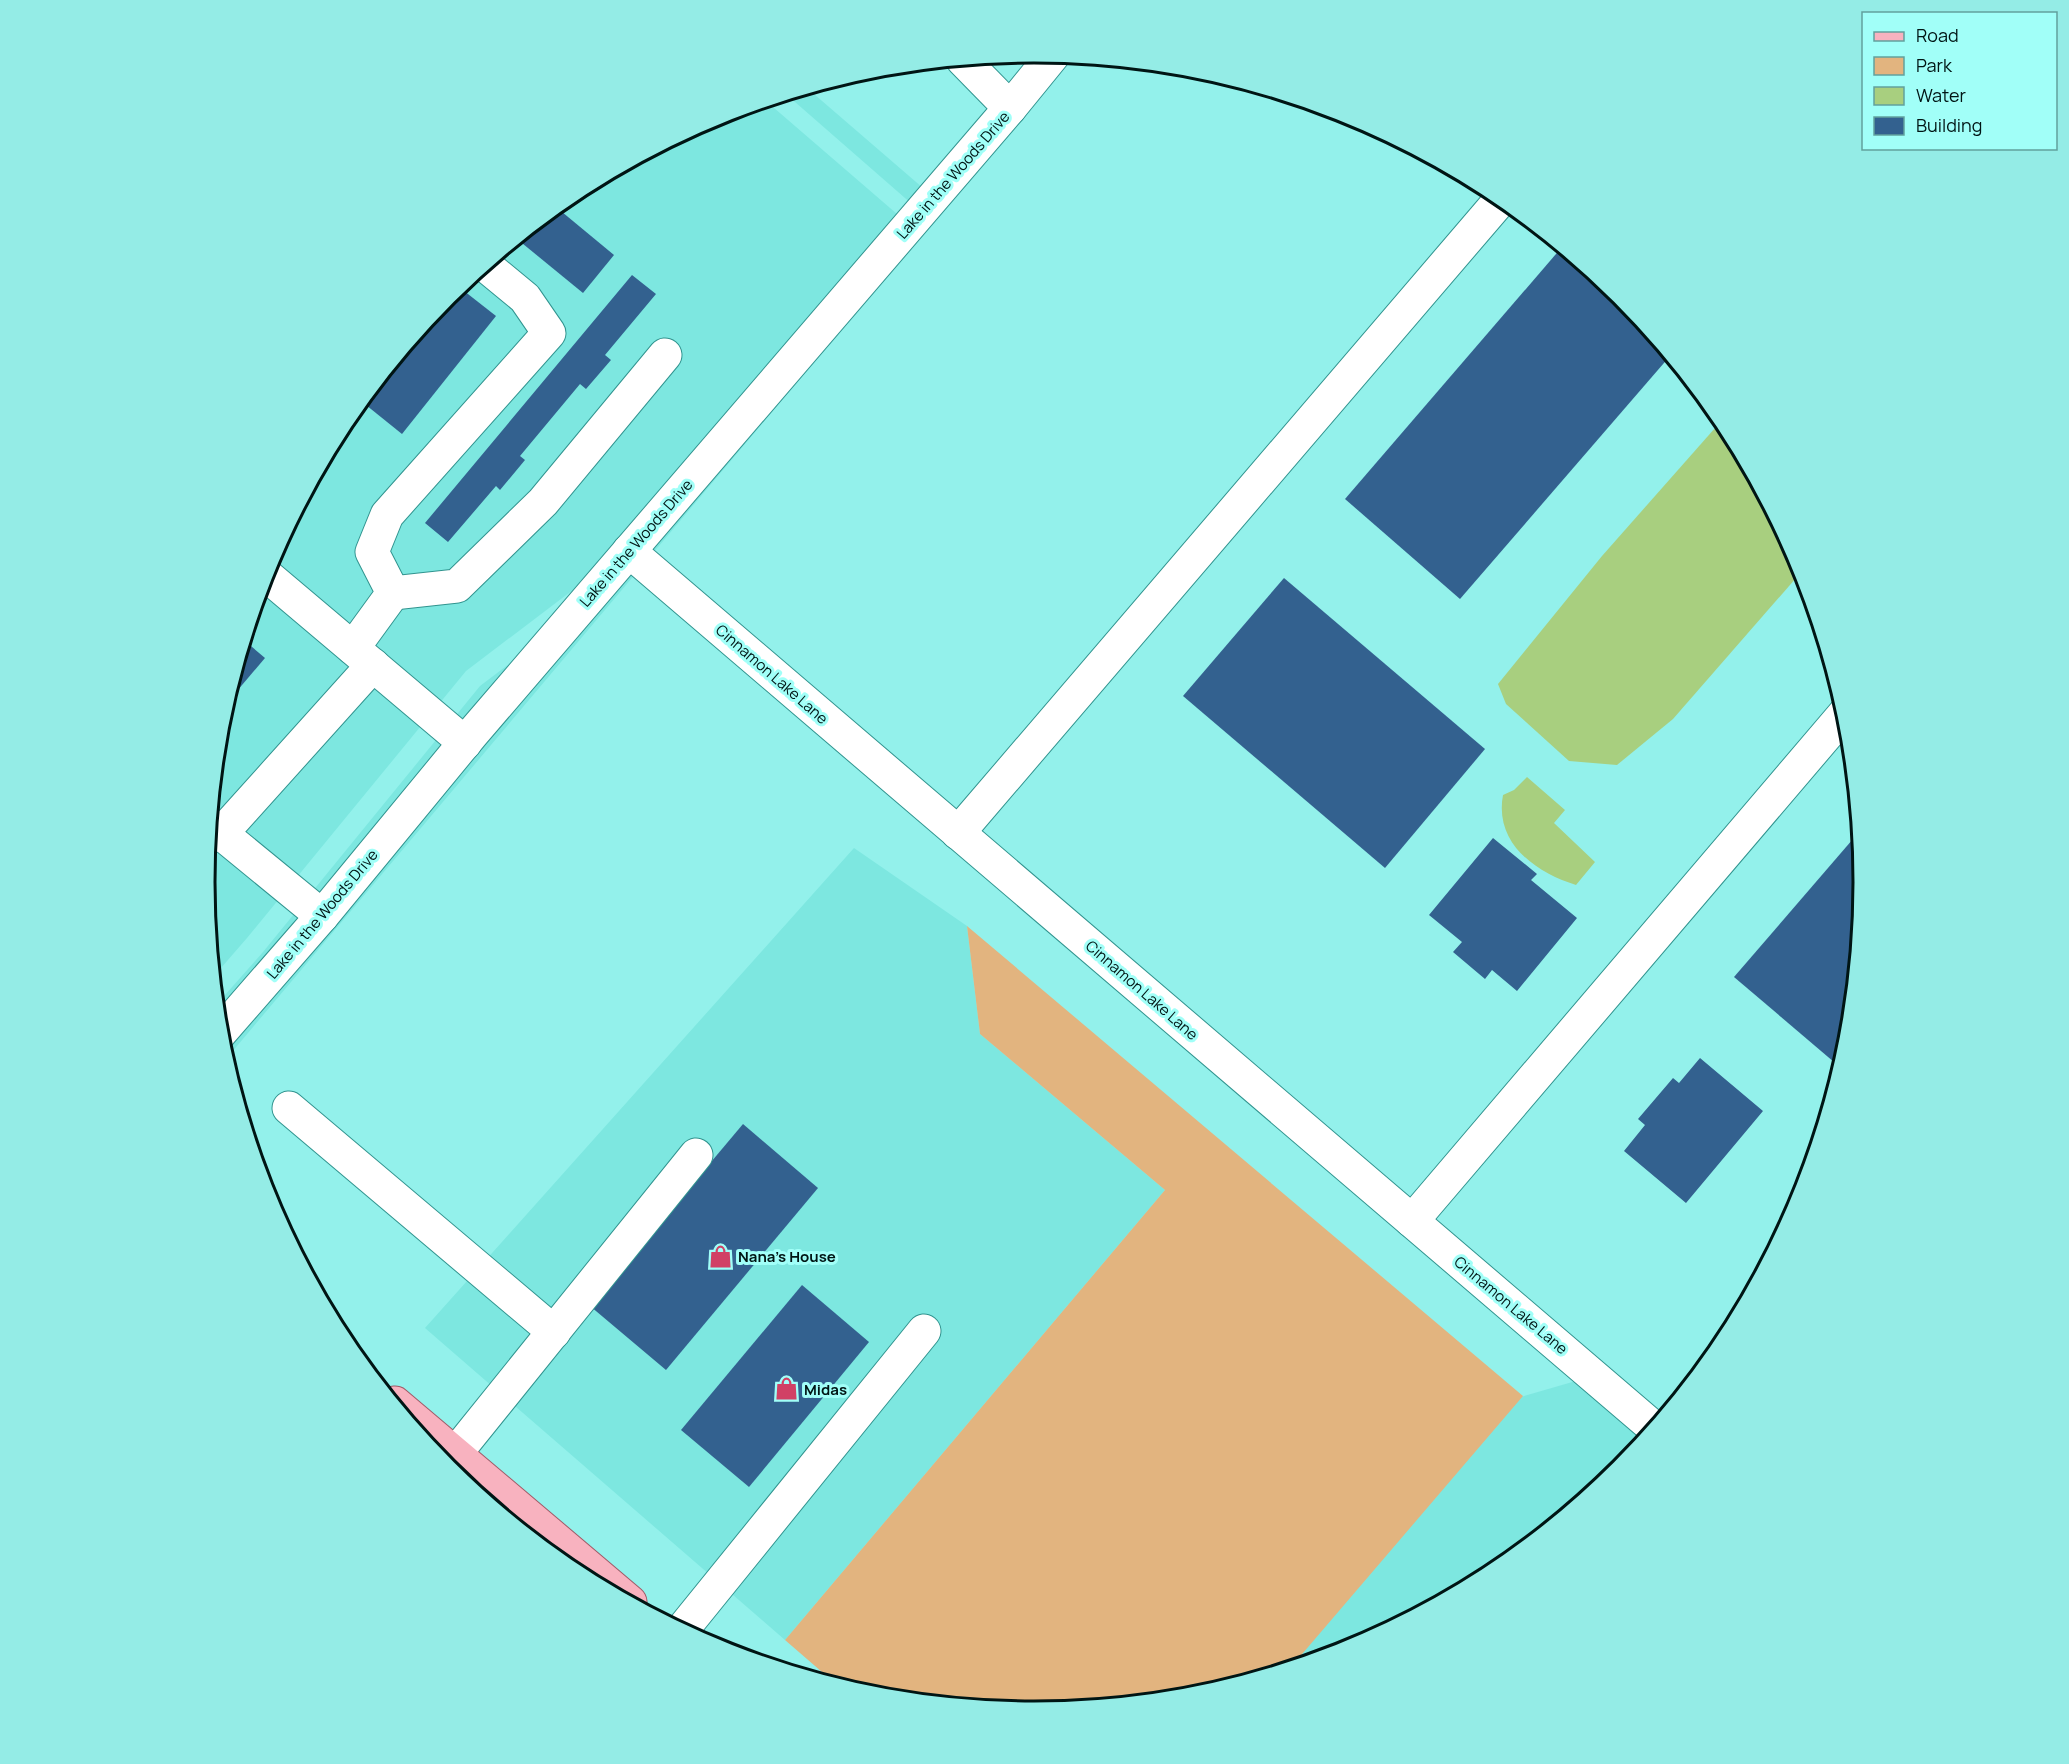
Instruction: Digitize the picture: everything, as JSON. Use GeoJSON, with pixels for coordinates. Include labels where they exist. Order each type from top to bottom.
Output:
{"type":"FeatureCollection","features":[{"type":"Feature","properties":{"kind":"main road"},"geometry":{"type":"LineString","coordinates":[[427,1430],[596,1574]]}},
{"type":"Feature","properties":{"kind":"street","name":"Lake in the Woods Drive"},"geometry":{"type":"LineString","coordinates":[[228,1024],[322,916],[465,742],[1046,63]]}},
{"type":"Feature","properties":{"kind":"street"},"geometry":{"type":"LineString","coordinates":[[969,66],[1010,108]]}},
{"type":"Feature","properties":{"kind":"street"},"geometry":{"type":"LineString","coordinates":[[958,833],[1496,205]]}},
{"type":"Feature","properties":{"kind":"street"},"geometry":{"type":"LineString","coordinates":[[393,593],[372,552],[387,515],[549,333],[525,298],[490,269]]}},
{"type":"Feature","properties":{"kind":"street"},"geometry":{"type":"LineString","coordinates":[[393,593],[457,586],[543,502],[665,355]]}},
{"type":"Feature","properties":{"kind":"street","name":"Cinnamon Lake Lane"},"geometry":{"type":"LineString","coordinates":[[629,551],[1649,1423]]}},
{"type":"Feature","properties":{"kind":"street"},"geometry":{"type":"LineString","coordinates":[[273,581],[465,742]]}},
{"type":"Feature","properties":{"kind":"street"},"geometry":{"type":"LineString","coordinates":[[217,828],[363,656],[393,593]]}},
{"type":"Feature","properties":{"kind":"street"},"geometry":{"type":"LineString","coordinates":[[1412,1221],[1838,722]]}},
{"type":"Feature","properties":{"kind":"street"},"geometry":{"type":"LineString","coordinates":[[217,834],[322,916]]}},
{"type":"Feature","properties":{"kind":"street"},"geometry":{"type":"LineString","coordinates":[[289,1108],[554,1332]]}},
{"type":"Feature","properties":{"kind":"street"},"geometry":{"type":"LineString","coordinates":[[455,1454],[696,1155]]}},
{"type":"Feature","properties":{"kind":"street"},"geometry":{"type":"LineString","coordinates":[[687,1624],[924,1331]]}},
{"type":"Feature","properties":{"kind":"shaded area"},"geometry":{"type":"Polygon","coordinates":[[[814,94],[945,207],[233,1051],[224,996],[263,952],[480,686],[598,597],[913,205],[792,100],[814,94]]]}},
{"type":"Feature","properties":{"kind":"shaded area"},"geometry":{"type":"Polygon","coordinates":[[[772,106],[897,214],[582,583],[466,671],[221,968],[215,882],[217,828],[231,722],[243,670],[259,619],[300,520],[325,472],[385,383],[455,303],[494,266],[579,201],[625,173],[672,147],[772,106]]]}},
{"type":"Feature","properties":{"kind":"shaded area"},"geometry":{"type":"Polygon","coordinates":[[[854,848],[967,926],[980,1034],[1165,1190],[785,1640],[425,1328],[854,848]]]}},
{"type":"Feature","properties":{"kind":"shaded area"},"geometry":{"type":"Polygon","coordinates":[[[1593,1376],[1643,1429],[1575,1498],[1490,1563],[1397,1617],[1297,1658],[1517,1398],[1593,1376]]]}},
{"type":"Feature","properties":{"kind":"green space"},"geometry":{"type":"Polygon","coordinates":[[[967,926],[1523,1396],[1299,1658],[1194,1685],[1141,1694],[1034,1701],[928,1694],[823,1673],[785,1640],[1165,1190],[980,1034],[967,926]]]}},
{"type":"Feature","properties":{"kind":"water"},"geometry":{"type":"Polygon","coordinates":[[[1715,428],[1744,473],[1769,520],[1795,579],[1673,719],[1617,765],[1569,761],[1506,704],[1498,684],[1602,556],[1715,428]]]}},
{"type":"Feature","properties":{"kind":"water"},"geometry":{"type":"Polygon","coordinates":[[[1527,777],[1565,810],[1554,823],[1595,862],[1576,885],[1546,873],[1533,864],[1521,854],[1505,828],[1502,812],[1503,795],[1514,790],[1527,777]]]}},
{"type":"Feature","properties":{"kind":"building"},"geometry":{"type":"Polygon","coordinates":[[[563,213],[614,255],[583,293],[522,243],[563,213]]]}},
{"type":"Feature","properties":{"kind":"building"},"geometry":{"type":"Polygon","coordinates":[[[1558,252],[1614,303],[1666,361],[1460,599],[1345,499],[1558,252]]]}},
{"type":"Feature","properties":{"kind":"building"},"geometry":{"type":"Polygon","coordinates":[[[632,275],[656,294],[605,355],[611,360],[586,389],[580,384],[520,456],[525,460],[500,490],[496,486],[448,542],[425,523],[632,275]]]}},
{"type":"Feature","properties":{"kind":"building"},"geometry":{"type":"Polygon","coordinates":[[[466,293],[496,316],[402,434],[368,407],[419,342],[466,293]]]}},
{"type":"Feature","properties":{"kind":"building"},"geometry":{"type":"Polygon","coordinates":[[[1284,578],[1485,749],[1385,868],[1183,696],[1284,578]]]}},
{"type":"Feature","properties":{"kind":"building"},"geometry":{"type":"Polygon","coordinates":[[[251,646],[265,658],[239,689],[251,646]]]}},
{"type":"Feature","properties":{"kind":"building"},"geometry":{"type":"Polygon","coordinates":[[[1493,838],[1537,874],[1531,880],[1577,918],[1517,991],[1492,970],[1485,979],[1453,952],[1462,942],[1429,915],[1493,838]]]}},
{"type":"Feature","properties":{"kind":"building"},"geometry":{"type":"Polygon","coordinates":[[[1852,840],[1852,936],[1833,1062],[1734,977],[1852,840]]]}},
{"type":"Feature","properties":{"kind":"building"},"geometry":{"type":"Polygon","coordinates":[[[1700,1058],[1763,1111],[1686,1203],[1624,1151],[1645,1125],[1638,1119],[1673,1078],[1679,1083],[1700,1058]]]}},
{"type":"Feature","properties":{"kind":"building"},"geometry":{"type":"Polygon","coordinates":[[[743,1124],[818,1188],[666,1370],[590,1306],[743,1124]]]}},
{"type":"Feature","properties":{"kind":"building"},"geometry":{"type":"Polygon","coordinates":[[[802,1285],[869,1342],[749,1487],[681,1430],[802,1285]]]}},
{"type":"Feature","properties":{"kind":"place","name":"Nana's House"},"geometry":{"type":"Point","coordinates":[720,1256]}},
{"type":"Feature","properties":{"kind":"place","name":"Midas"},"geometry":{"type":"Point","coordinates":[786,1389]}}]}
